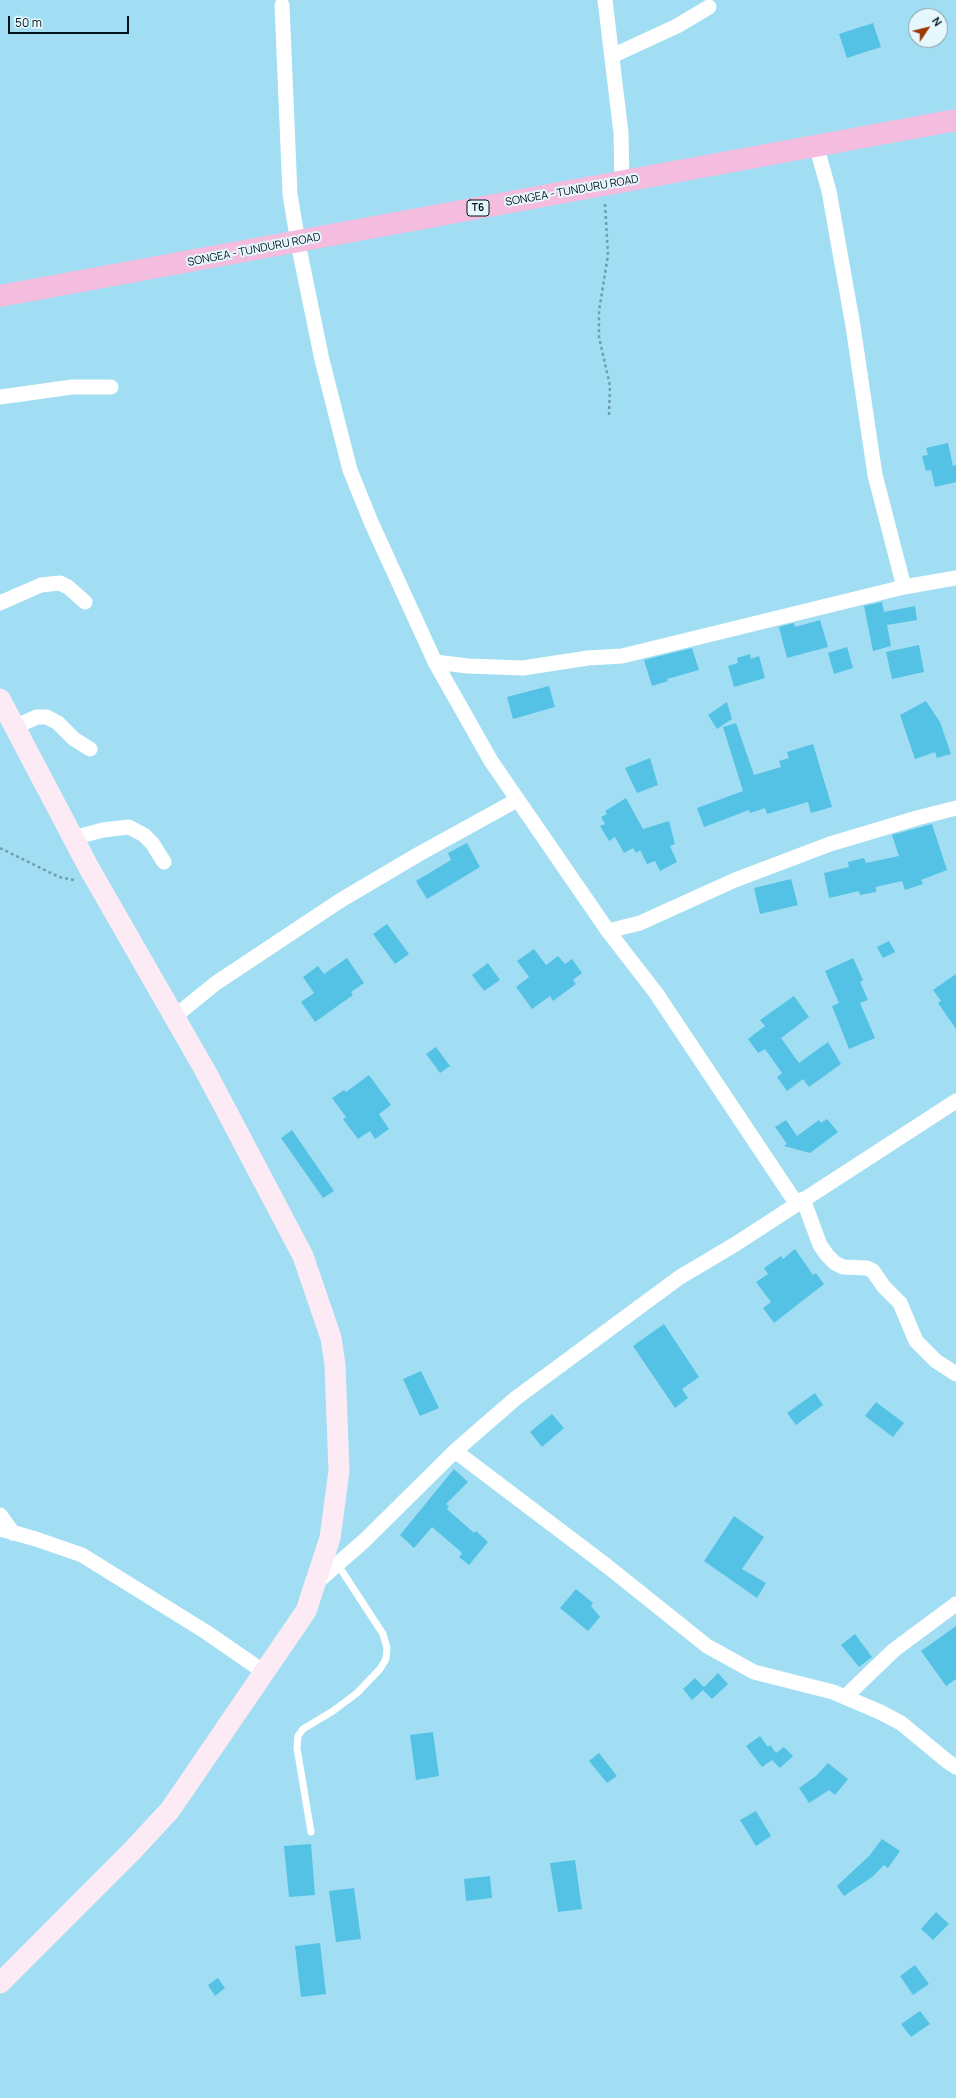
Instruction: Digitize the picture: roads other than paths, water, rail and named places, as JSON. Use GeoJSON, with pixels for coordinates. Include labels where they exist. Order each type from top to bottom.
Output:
{"type":"FeatureCollection","features":[{"type":"Feature","properties":{"kind":"highway","name":"SONGEA - TUNDURU ROAD"},"geometry":{"type":"LineString","coordinates":[[0,296],[298,243],[372,226],[612,184],[956,120]]}},
{"type":"Feature","properties":{"kind":"street"},"geometry":{"type":"LineString","coordinates":[[605,0],[621,133],[612,184]]}},
{"type":"Feature","properties":{"kind":"street"},"geometry":{"type":"LineString","coordinates":[[282,5],[290,194],[298,243],[322,360],[350,470],[371,522],[435,662],[470,727],[517,800],[608,931],[656,993],[800,1201],[820,1245],[827,1255],[835,1263],[843,1267],[867,1268],[873,1271],[884,1287],[900,1303],[916,1342],[936,1361],[956,1374]]}},
{"type":"Feature","properties":{"kind":"street"},"geometry":{"type":"LineString","coordinates":[[612,56],[684,23],[709,7]]}},
{"type":"Feature","properties":{"kind":"street"},"geometry":{"type":"LineString","coordinates":[[816,145],[829,191],[853,326],[875,476],[904,587]]}},
{"type":"Feature","properties":{"kind":"street"},"geometry":{"type":"LineString","coordinates":[[0,397],[72,387],[111,387]]}},
{"type":"Feature","properties":{"kind":"street"},"geometry":{"type":"LineString","coordinates":[[435,662],[468,666],[523,668],[588,658],[622,656],[904,587],[956,578]]}},
{"type":"Feature","properties":{"kind":"street"},"geometry":{"type":"LineString","coordinates":[[0,603],[41,585],[60,583],[68,587],[85,602]]}},
{"type":"Feature","properties":{"kind":"street"},"geometry":{"type":"LineString","coordinates":[[0,700],[97,882],[206,1072],[303,1256],[331,1338],[335,1365],[339,1471],[330,1538],[306,1611],[170,1810],[132,1851],[0,1983]]}},
{"type":"Feature","properties":{"kind":"street"},"geometry":{"type":"LineString","coordinates":[[14,727],[37,717],[47,717],[58,723],[74,739],[90,749]]}},
{"type":"Feature","properties":{"kind":"street"},"geometry":{"type":"LineString","coordinates":[[174,1017],[216,983],[341,900],[419,854],[517,800]]}},
{"type":"Feature","properties":{"kind":"street"},"geometry":{"type":"LineString","coordinates":[[608,931],[640,922],[735,880],[830,844],[956,808]]}},
{"type":"Feature","properties":{"kind":"street"},"geometry":{"type":"LineString","coordinates":[[73,838],[103,830],[130,827],[152,843],[164,862]]}},
{"type":"Feature","properties":{"kind":"street"},"geometry":{"type":"LineString","coordinates":[[316,1583],[338,1564],[455,1452],[516,1398],[673,1282],[734,1245],[956,1101]]}},
{"type":"Feature","properties":{"kind":"street"},"geometry":{"type":"LineString","coordinates":[[455,1452],[607,1566],[707,1646],[754,1672],[862,1702],[901,1723],[946,1762],[956,1767]]}},
{"type":"Feature","properties":{"kind":"street"},"geometry":{"type":"LineString","coordinates":[[0,1516],[7,1531],[82,1556],[206,1632],[264,1672]]}},
{"type":"Feature","properties":{"kind":"street"},"geometry":{"type":"LineString","coordinates":[[846,1697],[894,1650],[956,1604]]}},
{"type":"Feature","properties":{"kind":"lane"},"geometry":{"type":"LineString","coordinates":[[311,1832],[297,1748],[298,1736],[303,1729],[334,1711],[357,1693],[380,1669],[386,1659],[387,1648],[383,1634],[338,1564]]}}]}
